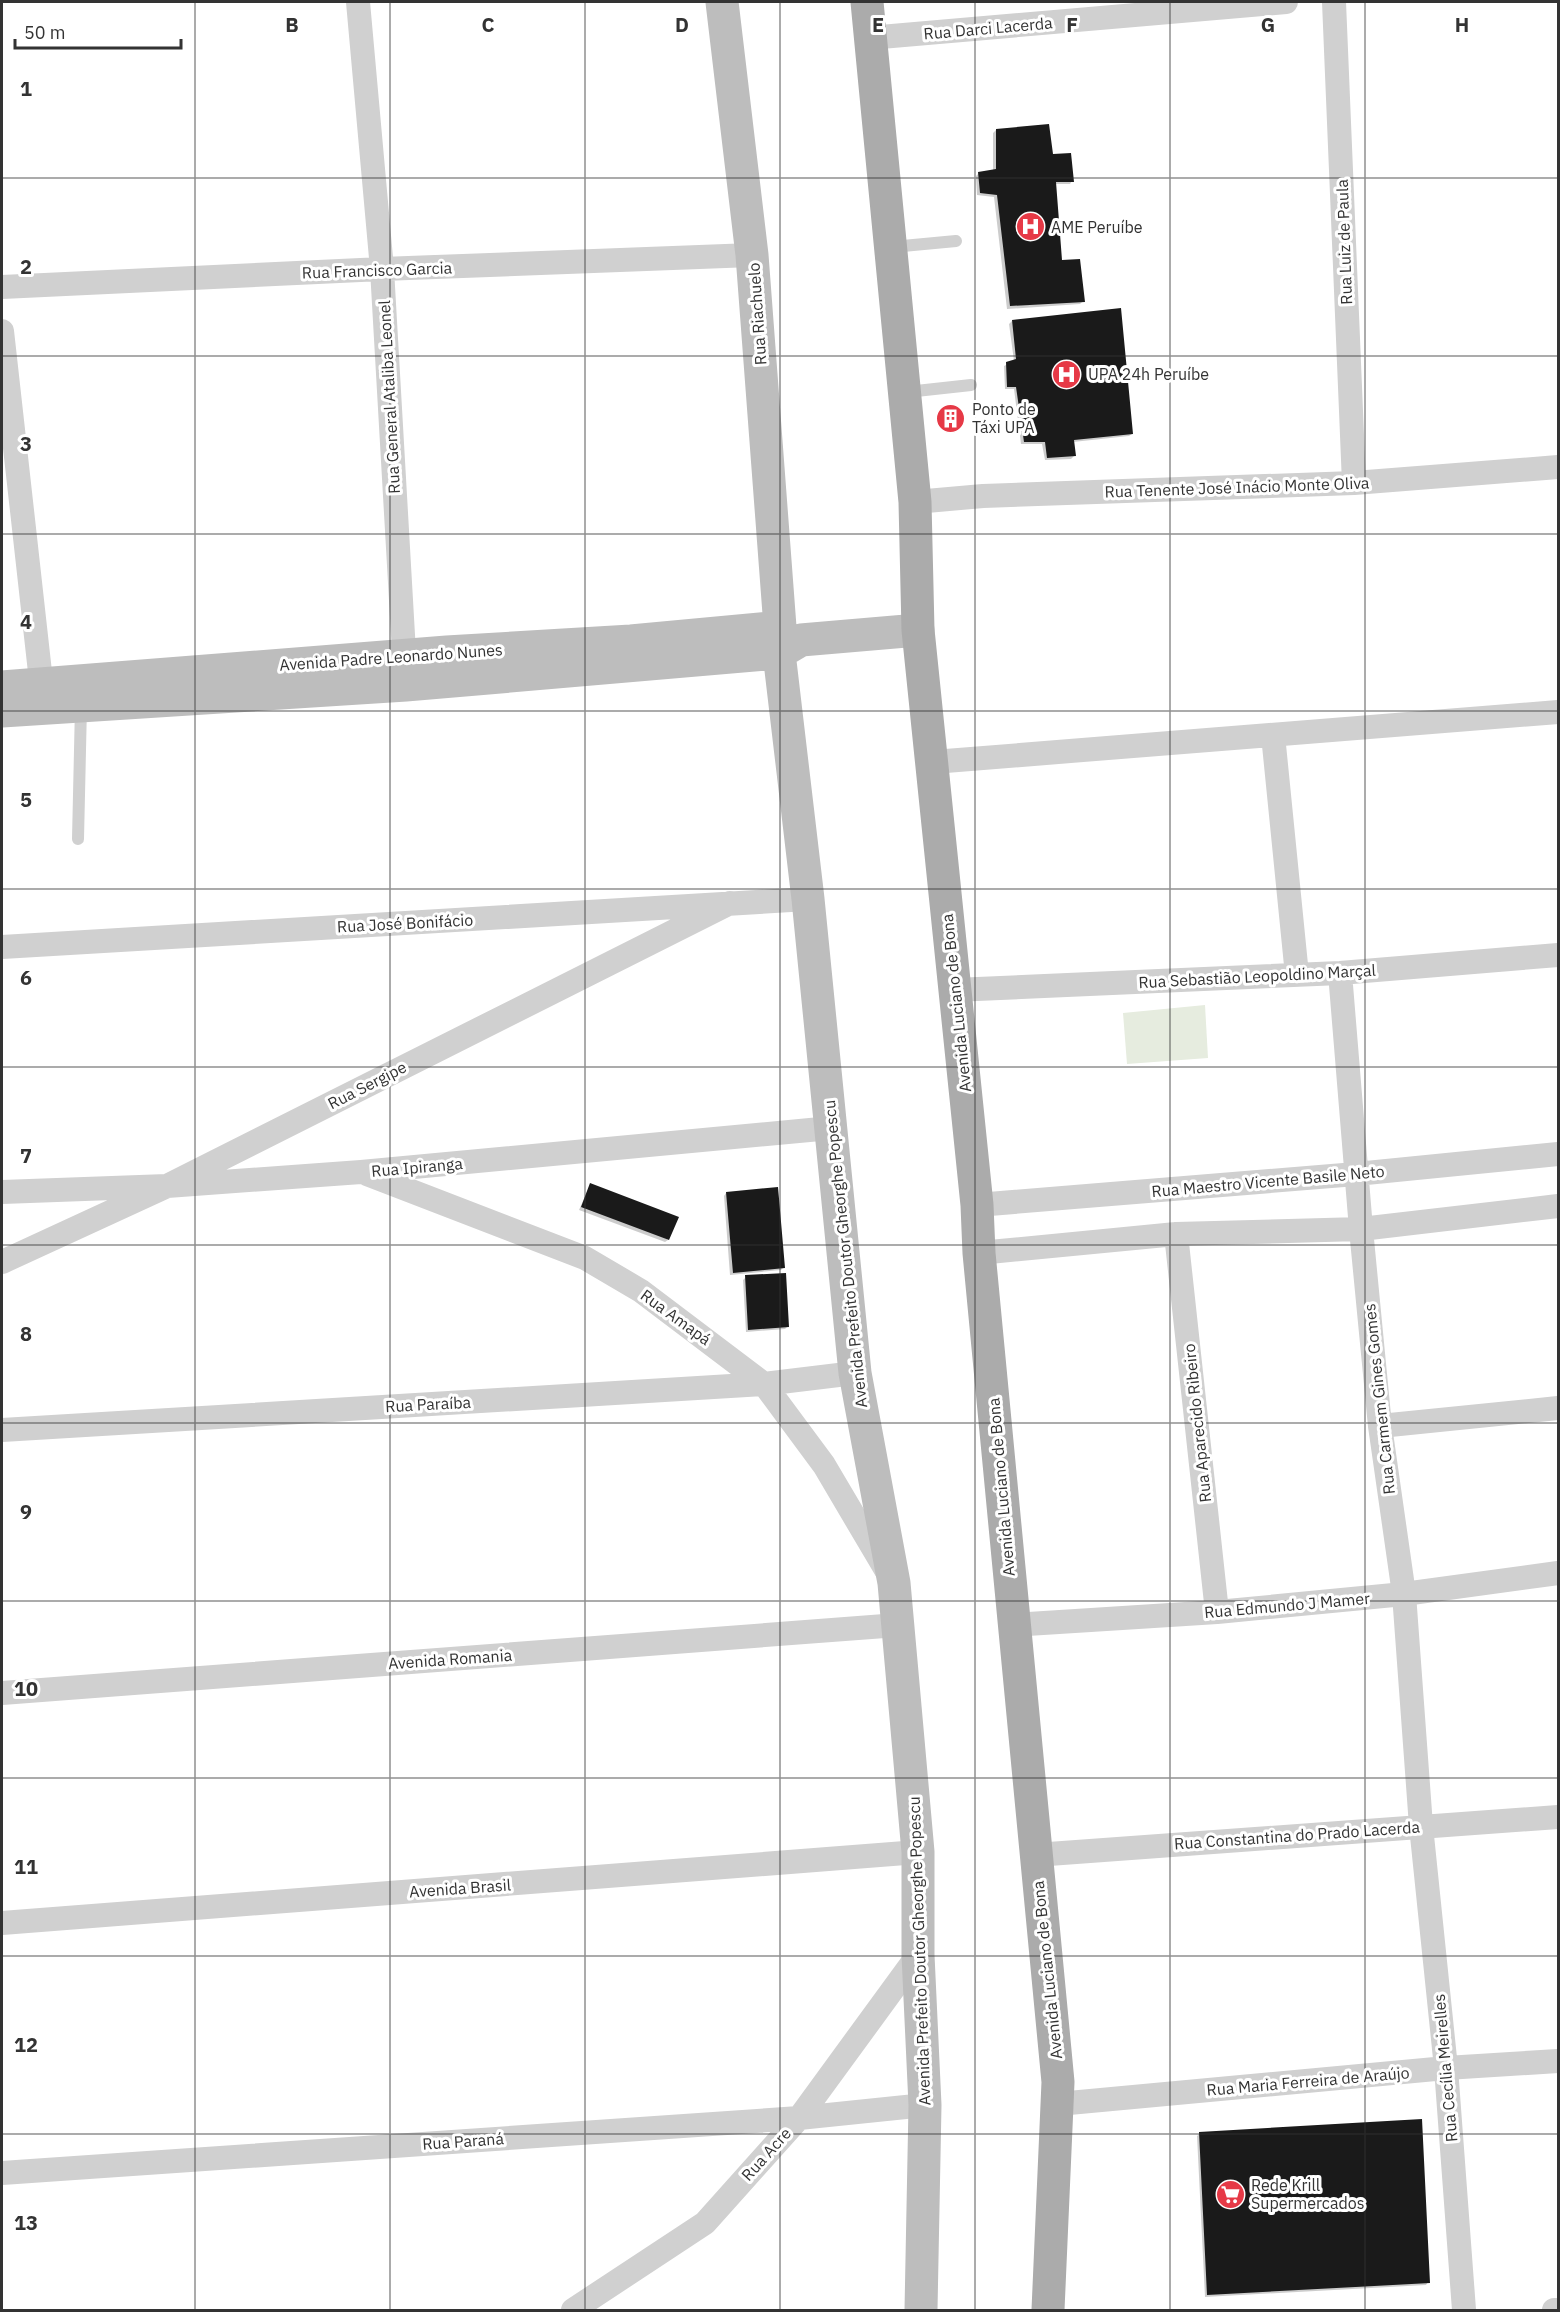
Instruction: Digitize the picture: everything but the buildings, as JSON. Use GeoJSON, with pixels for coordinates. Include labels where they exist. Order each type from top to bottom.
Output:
{"type":"FeatureCollection","features":[{"type":"Feature","properties":{"kind":"main road","name":"Rua Riachuelo"},"geometry":{"type":"LineString","coordinates":[[722,2],[752,255],[787,640]]}},
{"type":"Feature","properties":{"kind":"main road","name":"Avenida Luciano de Bona"},"geometry":{"type":"LineString","coordinates":[[867,2],[915,502],[918,630],[977,1205],[979,1253],[1058,2104],[1048,2310]]}},
{"type":"Feature","properties":{"kind":"main road","name":"Avenida Padre Leonardo Nunes"},"geometry":{"type":"LineString","coordinates":[[2,711],[43,695],[405,670],[918,630]]}},
{"type":"Feature","properties":{"kind":"main road","name":"Avenida Prefeito Doutor Gheorghe Popescu"},"geometry":{"type":"LineString","coordinates":[[787,640],[808,898],[855,1373],[894,1583],[918,1852],[918,1955],[925,2105],[921,2310]]}},
{"type":"Feature","properties":{"kind":"main road","name":"Avenida Padre Leonardo Nunes"},"geometry":{"type":"LineString","coordinates":[[2,687],[81,705],[405,670]]}},
{"type":"Feature","properties":{"kind":"street","name":"Rua General Ataliba Leonel"},"geometry":{"type":"LineString","coordinates":[[358,2],[382,269],[405,670]]}},
{"type":"Feature","properties":{"kind":"street","name":"Rua Darci Lacerda"},"geometry":{"type":"LineString","coordinates":[[869,38],[1287,2]]}},
{"type":"Feature","properties":{"kind":"street","name":"Rua Luiz de Paula"},"geometry":{"type":"LineString","coordinates":[[1334,2],[1354,483]]}},
{"type":"Feature","properties":{"kind":"street","name":"Rua Francisco Garcia"},"geometry":{"type":"LineString","coordinates":[[2,287],[752,255]]}},
{"type":"Feature","properties":{"kind":"street"},"geometry":{"type":"LineString","coordinates":[[2,331],[43,695]]}},
{"type":"Feature","properties":{"kind":"street","name":"Rua Tenente José Inácio Monte Oliva"},"geometry":{"type":"LineString","coordinates":[[915,502],[983,496],[1354,483],[1558,467]]}},
{"type":"Feature","properties":{"kind":"street"},"geometry":{"type":"LineString","coordinates":[[933,762],[1558,712]]}},
{"type":"Feature","properties":{"kind":"street"},"geometry":{"type":"LineString","coordinates":[[1272,735],[1296,975]]}},
{"type":"Feature","properties":{"kind":"street","name":"Rua José Bonifácio"},"geometry":{"type":"LineString","coordinates":[[2,947],[808,898]]}},
{"type":"Feature","properties":{"kind":"street","name":"Rua Sergipe"},"geometry":{"type":"LineString","coordinates":[[2,1262],[167,1186],[730,903]]}},
{"type":"Feature","properties":{"kind":"street","name":"Rua Sebastião Leopoldino Marçal"},"geometry":{"type":"LineString","coordinates":[[954,990],[1340,973],[1558,955]]}},
{"type":"Feature","properties":{"kind":"street","name":"Rua Carmem Gines Gomes"},"geometry":{"type":"LineString","coordinates":[[1340,973],[1380,1426],[1404,1594],[1421,1826]]}},
{"type":"Feature","properties":{"kind":"street","name":"Rua Ipiranga"},"geometry":{"type":"LineString","coordinates":[[2,1192],[167,1186],[361,1172],[831,1128]]}},
{"type":"Feature","properties":{"kind":"street","name":"Rua Maestro Vicente Basile Neto"},"geometry":{"type":"LineString","coordinates":[[977,1205],[1356,1174],[1558,1154]]}},
{"type":"Feature","properties":{"kind":"street","name":"Rua Amapá"},"geometry":{"type":"LineString","coordinates":[[361,1172],[585,1258],[641,1291],[765,1384],[824,1465],[894,1583]]}},
{"type":"Feature","properties":{"kind":"street"},"geometry":{"type":"LineString","coordinates":[[979,1253],[1176,1234],[1361,1229],[1558,1206]]}},
{"type":"Feature","properties":{"kind":"street","name":"Rua Aparecido Ribeiro"},"geometry":{"type":"LineString","coordinates":[[1176,1234],[1217,1612]]}},
{"type":"Feature","properties":{"kind":"street","name":"Rua Paraíba"},"geometry":{"type":"LineString","coordinates":[[2,1430],[765,1384],[855,1373]]}},
{"type":"Feature","properties":{"kind":"street"},"geometry":{"type":"LineString","coordinates":[[1380,1426],[1558,1408]]}},
{"type":"Feature","properties":{"kind":"street","name":"Rua Edmundo J Mamer"},"geometry":{"type":"LineString","coordinates":[[1013,1625],[1217,1612],[1404,1594],[1558,1573]]}},
{"type":"Feature","properties":{"kind":"street","name":"Avenida Romania"},"geometry":{"type":"LineString","coordinates":[[2,1693],[898,1625]]}},
{"type":"Feature","properties":{"kind":"street","name":"Rua Constantina do Prado Lacerda"},"geometry":{"type":"LineString","coordinates":[[1035,1855],[1558,1817]]}},
{"type":"Feature","properties":{"kind":"street","name":"Rua Cecília Meirelles"},"geometry":{"type":"LineString","coordinates":[[1421,1826],[1446,2068],[1464,2310]]}},
{"type":"Feature","properties":{"kind":"street","name":"Avenida Brasil"},"geometry":{"type":"LineString","coordinates":[[2,1923],[918,1852]]}},
{"type":"Feature","properties":{"kind":"street","name":"Rua Acre"},"geometry":{"type":"LineString","coordinates":[[573,2310],[705,2223],[799,2118],[918,1955]]}},
{"type":"Feature","properties":{"kind":"street","name":"Rua Maria Ferreira de Araújo"},"geometry":{"type":"LineString","coordinates":[[1058,2104],[1446,2068],[1558,2061]]}},
{"type":"Feature","properties":{"kind":"street","name":"Rua Paraná"},"geometry":{"type":"LineString","coordinates":[[2,2173],[799,2118],[925,2105]]}},
{"type":"Feature","properties":{"kind":"lane"},"geometry":{"type":"LineString","coordinates":[[890,247],[956,241]]}},
{"type":"Feature","properties":{"kind":"lane"},"geometry":{"type":"LineString","coordinates":[[904,392],[971,385]]}},
{"type":"Feature","properties":{"kind":"lane"},"geometry":{"type":"LineString","coordinates":[[78,839],[81,705]]}},
{"type":"Feature","properties":{"kind":"shaded area"},"geometry":{"type":"Polygon","coordinates":[[[1205,1005],[1208,1058],[1127,1064],[1123,1013],[1205,1005]]]}},
{"type":"Feature","properties":{"kind":"place","name":"AME Peruíbe"},"geometry":{"type":"Point","coordinates":[1030,227]}},
{"type":"Feature","properties":{"kind":"place","name":"UPA 24h Peruíbe"},"geometry":{"type":"Point","coordinates":[1067,374]}},
{"type":"Feature","properties":{"kind":"place","name":"Ponto de Táxi UPA"},"geometry":{"type":"Point","coordinates":[951,418]}},
{"type":"Feature","properties":{"kind":"place","name":"Rede Krill Supermercados"},"geometry":{"type":"Point","coordinates":[1230,2194]}}]}
